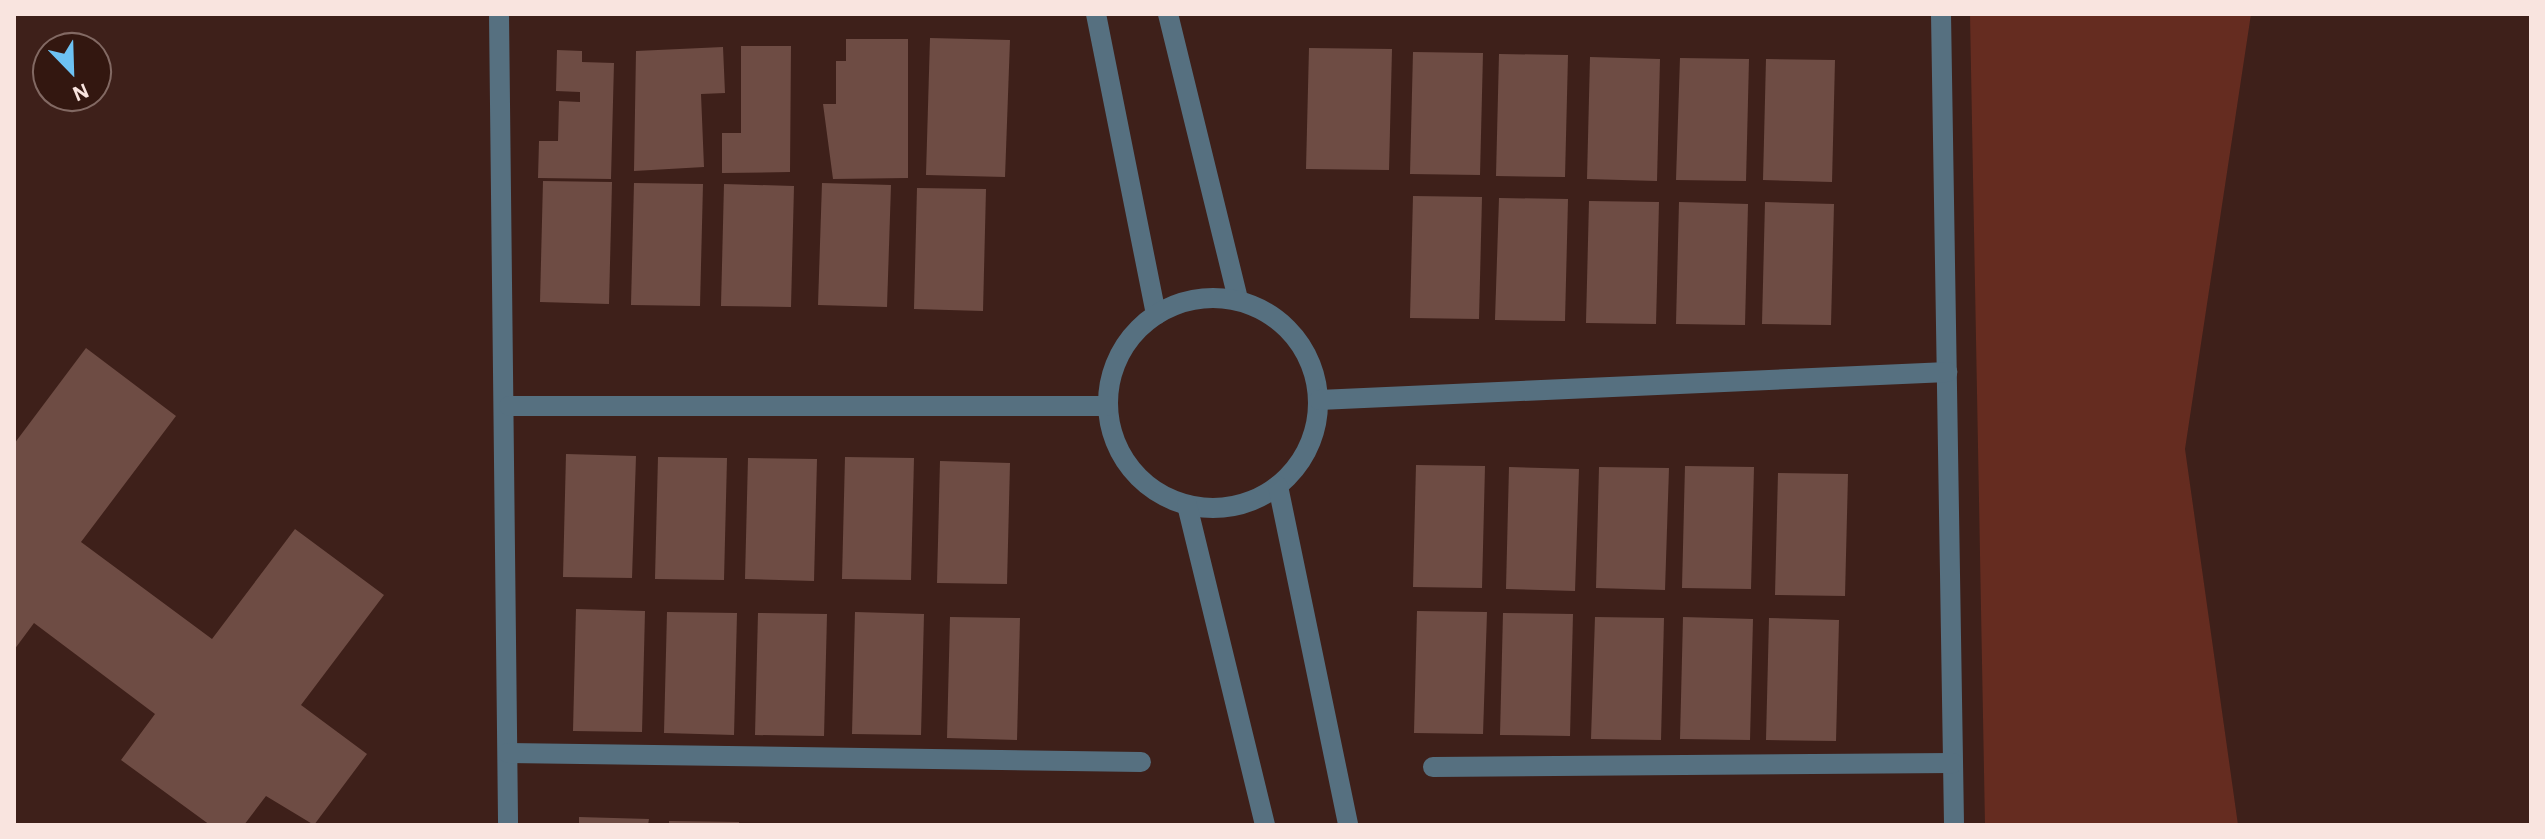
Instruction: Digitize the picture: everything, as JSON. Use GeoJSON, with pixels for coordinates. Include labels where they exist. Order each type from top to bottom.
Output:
{"type":"FeatureCollection","features":[{"type":"Feature","properties":{"kind":"street"},"geometry":{"type":"LineString","coordinates":[[499,14],[509,406],[508,825]]}},
{"type":"Feature","properties":{"kind":"street"},"geometry":{"type":"LineString","coordinates":[[1096,14],[1156,315]]}},
{"type":"Feature","properties":{"kind":"street"},"geometry":{"type":"LineString","coordinates":[[1168,14],[1238,300]]}},
{"type":"Feature","properties":{"kind":"street"},"geometry":{"type":"LineString","coordinates":[[1941,14],[1954,825]]}},
{"type":"Feature","properties":{"kind":"street"},"geometry":{"type":"LineString","coordinates":[[1238,300],[1270,313],[1296,336],[1313,366],[1319,400],[1305,453],[1278,486],[1229,506],[1187,505],[1130,469],[1113,439],[1107,406],[1112,371],[1129,339],[1156,315],[1181,302],[1238,300]]}},
{"type":"Feature","properties":{"kind":"street"},"geometry":{"type":"LineString","coordinates":[[1319,400],[1947,372]]}},
{"type":"Feature","properties":{"kind":"street"},"geometry":{"type":"LineString","coordinates":[[509,406],[1107,406]]}},
{"type":"Feature","properties":{"kind":"street"},"geometry":{"type":"LineString","coordinates":[[1278,486],[1348,825]]}},
{"type":"Feature","properties":{"kind":"street"},"geometry":{"type":"LineString","coordinates":[[1187,505],[1265,825]]}},
{"type":"Feature","properties":{"kind":"street"},"geometry":{"type":"LineString","coordinates":[[508,753],[1141,762]]}},
{"type":"Feature","properties":{"kind":"street"},"geometry":{"type":"LineString","coordinates":[[1433,767],[1953,763]]}},
{"type":"Feature","properties":{"kind":"shaded area"},"geometry":{"type":"Polygon","coordinates":[[[1970,14],[2251,14],[2185,449],[2238,825],[1985,825],[1970,14]]]}},
{"type":"Feature","properties":{"kind":"building"},"geometry":{"type":"Polygon","coordinates":[[[930,38],[1010,40],[1005,177],[926,175],[930,38]]]}},
{"type":"Feature","properties":{"kind":"building"},"geometry":{"type":"Polygon","coordinates":[[[846,39],[908,39],[908,178],[833,179],[823,104],[836,104],[836,61],[846,61],[846,39]]]}},
{"type":"Feature","properties":{"kind":"building"},"geometry":{"type":"Polygon","coordinates":[[[741,46],[791,46],[790,172],[722,173],[722,133],[741,133],[741,46]]]}},
{"type":"Feature","properties":{"kind":"building"},"geometry":{"type":"Polygon","coordinates":[[[723,47],[725,93],[701,94],[704,167],[634,171],[636,51],[723,47]]]}},
{"type":"Feature","properties":{"kind":"building"},"geometry":{"type":"Polygon","coordinates":[[[1309,48],[1392,49],[1389,170],[1306,169],[1309,48]]]}},
{"type":"Feature","properties":{"kind":"building"},"geometry":{"type":"Polygon","coordinates":[[[557,50],[582,51],[582,62],[614,63],[611,179],[538,178],[539,141],[558,141],[559,101],[580,102],[580,92],[556,91],[557,50]]]}},
{"type":"Feature","properties":{"kind":"building"},"geometry":{"type":"Polygon","coordinates":[[[1413,52],[1483,53],[1480,175],[1410,174],[1413,52]]]}},
{"type":"Feature","properties":{"kind":"building"},"geometry":{"type":"Polygon","coordinates":[[[1499,54],[1568,55],[1565,177],[1496,176],[1499,54]]]}},
{"type":"Feature","properties":{"kind":"building"},"geometry":{"type":"Polygon","coordinates":[[[1590,57],[1660,59],[1657,181],[1587,179],[1590,57]]]}},
{"type":"Feature","properties":{"kind":"building"},"geometry":{"type":"Polygon","coordinates":[[[1680,58],[1749,59],[1746,181],[1676,180],[1680,58]]]}},
{"type":"Feature","properties":{"kind":"building"},"geometry":{"type":"Polygon","coordinates":[[[1766,59],[1835,60],[1832,182],[1763,180],[1766,59]]]}},
{"type":"Feature","properties":{"kind":"building"},"geometry":{"type":"Polygon","coordinates":[[[543,181],[612,182],[609,304],[540,302],[543,181]]]}},
{"type":"Feature","properties":{"kind":"building"},"geometry":{"type":"Polygon","coordinates":[[[634,183],[703,184],[700,306],[631,305],[634,183]]]}},
{"type":"Feature","properties":{"kind":"building"},"geometry":{"type":"Polygon","coordinates":[[[822,183],[891,185],[887,307],[818,305],[822,183]]]}},
{"type":"Feature","properties":{"kind":"building"},"geometry":{"type":"Polygon","coordinates":[[[724,184],[794,186],[791,307],[721,306],[724,184]]]}},
{"type":"Feature","properties":{"kind":"building"},"geometry":{"type":"Polygon","coordinates":[[[917,188],[986,189],[983,311],[914,309],[917,188]]]}},
{"type":"Feature","properties":{"kind":"building"},"geometry":{"type":"Polygon","coordinates":[[[1413,196],[1482,197],[1479,319],[1410,318],[1413,196]]]}},
{"type":"Feature","properties":{"kind":"building"},"geometry":{"type":"Polygon","coordinates":[[[1499,198],[1568,199],[1565,321],[1495,320],[1499,198]]]}},
{"type":"Feature","properties":{"kind":"building"},"geometry":{"type":"Polygon","coordinates":[[[1589,201],[1659,202],[1656,324],[1586,323],[1589,201]]]}},
{"type":"Feature","properties":{"kind":"building"},"geometry":{"type":"Polygon","coordinates":[[[1679,202],[1748,204],[1745,325],[1676,324],[1679,202]]]}},
{"type":"Feature","properties":{"kind":"building"},"geometry":{"type":"Polygon","coordinates":[[[1765,202],[1834,204],[1831,325],[1762,324],[1765,202]]]}},
{"type":"Feature","properties":{"kind":"building"},"geometry":{"type":"Polygon","coordinates":[[[86,348],[176,416],[81,542],[212,639],[295,529],[384,595],[301,705],[367,754],[314,825],[266,796],[244,825],[210,825],[121,760],[155,714],[34,623],[14,650],[14,444],[86,348]]]}},
{"type":"Feature","properties":{"kind":"building"},"geometry":{"type":"Polygon","coordinates":[[[566,454],[636,456],[632,578],[563,577],[566,454]]]}},
{"type":"Feature","properties":{"kind":"building"},"geometry":{"type":"Polygon","coordinates":[[[658,457],[727,458],[724,580],[655,579],[658,457]]]}},
{"type":"Feature","properties":{"kind":"building"},"geometry":{"type":"Polygon","coordinates":[[[845,457],[914,458],[911,580],[842,579],[845,457]]]}},
{"type":"Feature","properties":{"kind":"building"},"geometry":{"type":"Polygon","coordinates":[[[748,458],[817,459],[814,581],[745,579],[748,458]]]}},
{"type":"Feature","properties":{"kind":"building"},"geometry":{"type":"Polygon","coordinates":[[[940,461],[1010,463],[1007,584],[937,583],[940,461]]]}},
{"type":"Feature","properties":{"kind":"building"},"geometry":{"type":"Polygon","coordinates":[[[1416,465],[1485,466],[1482,588],[1413,587],[1416,465]]]}},
{"type":"Feature","properties":{"kind":"building"},"geometry":{"type":"Polygon","coordinates":[[[1685,466],[1754,467],[1751,589],[1682,588],[1685,466]]]}},
{"type":"Feature","properties":{"kind":"building"},"geometry":{"type":"Polygon","coordinates":[[[1509,467],[1579,469],[1575,591],[1506,589],[1509,467]]]}},
{"type":"Feature","properties":{"kind":"building"},"geometry":{"type":"Polygon","coordinates":[[[1599,467],[1669,468],[1665,590],[1596,588],[1599,467]]]}},
{"type":"Feature","properties":{"kind":"building"},"geometry":{"type":"Polygon","coordinates":[[[1778,473],[1848,474],[1845,596],[1775,595],[1778,473]]]}},
{"type":"Feature","properties":{"kind":"building"},"geometry":{"type":"Polygon","coordinates":[[[576,609],[645,611],[642,732],[573,731],[576,609]]]}},
{"type":"Feature","properties":{"kind":"building"},"geometry":{"type":"Polygon","coordinates":[[[1417,611],[1487,612],[1483,734],[1414,733],[1417,611]]]}},
{"type":"Feature","properties":{"kind":"building"},"geometry":{"type":"Polygon","coordinates":[[[667,612],[737,613],[734,735],[664,733],[667,612]]]}},
{"type":"Feature","properties":{"kind":"building"},"geometry":{"type":"Polygon","coordinates":[[[855,612],[924,614],[921,735],[852,734],[855,612]]]}},
{"type":"Feature","properties":{"kind":"building"},"geometry":{"type":"Polygon","coordinates":[[[758,613],[827,614],[824,736],[755,735],[758,613]]]}},
{"type":"Feature","properties":{"kind":"building"},"geometry":{"type":"Polygon","coordinates":[[[1503,613],[1573,614],[1570,736],[1500,735],[1503,613]]]}},
{"type":"Feature","properties":{"kind":"building"},"geometry":{"type":"Polygon","coordinates":[[[950,617],[1020,618],[1017,740],[947,738],[950,617]]]}},
{"type":"Feature","properties":{"kind":"building"},"geometry":{"type":"Polygon","coordinates":[[[1595,617],[1664,618],[1661,740],[1591,739],[1595,617]]]}},
{"type":"Feature","properties":{"kind":"building"},"geometry":{"type":"Polygon","coordinates":[[[1683,617],[1753,619],[1750,740],[1680,739],[1683,617]]]}},
{"type":"Feature","properties":{"kind":"building"},"geometry":{"type":"Polygon","coordinates":[[[1769,618],[1839,620],[1836,741],[1766,740],[1769,618]]]}},
{"type":"Feature","properties":{"kind":"building"},"geometry":{"type":"Polygon","coordinates":[[[579,817],[649,819],[648,825],[579,825],[579,817]]]}},
{"type":"Feature","properties":{"kind":"building"},"geometry":{"type":"Polygon","coordinates":[[[669,821],[739,822],[739,825],[669,825],[669,821]]]}}]}
